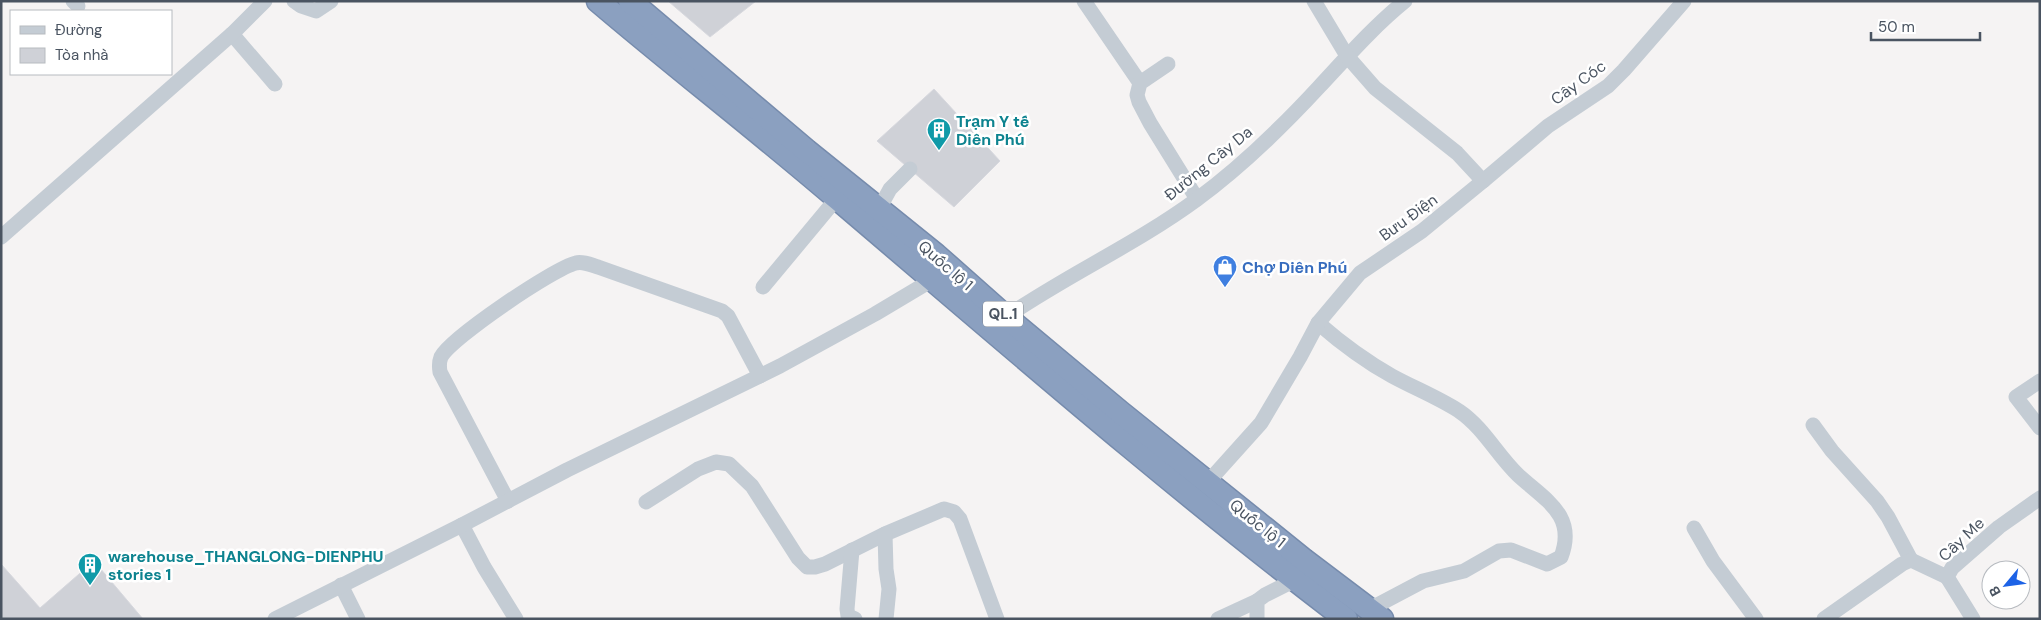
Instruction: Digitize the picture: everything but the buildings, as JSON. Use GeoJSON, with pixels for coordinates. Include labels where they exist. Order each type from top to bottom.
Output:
{"type":"FeatureCollection","features":[{"type":"Feature","properties":{"kind":"highway","name":"Quốc lộ 1"},"geometry":{"type":"LineString","coordinates":[[598,1],[837,198],[1122,441],[1346,619]]}},
{"type":"Feature","properties":{"kind":"highway","name":"Quốc lộ 1"},"geometry":{"type":"LineString","coordinates":[[630,1],[878,209],[936,255],[1006,317],[1304,560],[1376,614]]}},
{"type":"Feature","properties":{"kind":"street"},"geometry":{"type":"LineString","coordinates":[[1,237],[232,34],[265,1]]}},
{"type":"Feature","properties":{"kind":"street"},"geometry":{"type":"LineString","coordinates":[[294,1],[301,6],[316,11],[331,1]]}},
{"type":"Feature","properties":{"kind":"street"},"geometry":{"type":"LineString","coordinates":[[1084,1],[1140,83]]}},
{"type":"Feature","properties":{"kind":"street"},"geometry":{"type":"LineString","coordinates":[[1314,1],[1347,56],[1375,88],[1456,153],[1483,181]]}},
{"type":"Feature","properties":{"kind":"street","name":"Đường Cây Da"},"geometry":{"type":"LineString","coordinates":[[1006,317],[1197,200],[1292,115],[1347,56],[1405,1]]}},
{"type":"Feature","properties":{"kind":"street","name":"Cây Cóc"},"geometry":{"type":"LineString","coordinates":[[1483,181],[1548,126],[1608,86],[1684,1]]}},
{"type":"Feature","properties":{"kind":"street"},"geometry":{"type":"LineString","coordinates":[[232,34],[275,84]]}},
{"type":"Feature","properties":{"kind":"street"},"geometry":{"type":"LineString","coordinates":[[1168,64],[1140,83],[1137,95],[1143,112],[1197,200]]}},
{"type":"Feature","properties":{"kind":"street"},"geometry":{"type":"LineString","coordinates":[[878,209],[890,189],[910,169]]}},
{"type":"Feature","properties":{"kind":"street","name":"Bưu Điện"},"geometry":{"type":"LineString","coordinates":[[1208,482],[1261,423],[1318,323],[1360,273],[1422,231],[1483,181]]}},
{"type":"Feature","properties":{"kind":"street"},"geometry":{"type":"LineString","coordinates":[[763,287],[837,198]]}},
{"type":"Feature","properties":{"kind":"street"},"geometry":{"type":"LineString","coordinates":[[508,500],[440,372],[439,364],[447,349],[467,332],[534,284],[568,266],[578,263],[598,267],[722,311],[728,316],[760,376]]}},
{"type":"Feature","properties":{"kind":"street"},"geometry":{"type":"LineString","coordinates":[[275,619],[462,526],[508,500],[760,376],[875,314],[932,280]]}},
{"type":"Feature","properties":{"kind":"street"},"geometry":{"type":"LineString","coordinates":[[1318,323],[1341,343],[1368,362],[1393,377],[1428,393],[1469,419],[1490,440],[1516,473],[1556,509],[1561,515],[1566,531],[1561,558],[1551,563],[1539,562],[1511,550],[1499,550],[1464,571],[1423,581],[1376,614]]}},
{"type":"Feature","properties":{"kind":"street"},"geometry":{"type":"LineString","coordinates":[[2040,381],[2016,397],[2040,428]]}},
{"type":"Feature","properties":{"kind":"street"},"geometry":{"type":"LineString","coordinates":[[1813,425],[1832,451],[1877,501],[1911,560],[1947,577]]}},
{"type":"Feature","properties":{"kind":"street"},"geometry":{"type":"LineString","coordinates":[[646,502],[698,469],[716,462],[730,464],[752,486],[798,558],[807,567],[825,564],[885,534],[944,509],[954,512],[960,519],[966,532],[997,619]]}},
{"type":"Feature","properties":{"kind":"street","name":"Cây Me"},"geometry":{"type":"LineString","coordinates":[[1973,619],[1947,577],[1952,568],[1983,541],[2040,498]]}},
{"type":"Feature","properties":{"kind":"street"},"geometry":{"type":"LineString","coordinates":[[462,526],[484,567],[516,619]]}},
{"type":"Feature","properties":{"kind":"street"},"geometry":{"type":"LineString","coordinates":[[1694,528],[1713,561],[1756,619]]}},
{"type":"Feature","properties":{"kind":"street"},"geometry":{"type":"LineString","coordinates":[[885,534],[889,590],[886,619]]}},
{"type":"Feature","properties":{"kind":"street"},"geometry":{"type":"LineString","coordinates":[[852,550],[847,609],[848,616],[855,619]]}},
{"type":"Feature","properties":{"kind":"street"},"geometry":{"type":"LineString","coordinates":[[1824,619],[1902,564],[1911,560]]}},
{"type":"Feature","properties":{"kind":"street"},"geometry":{"type":"LineString","coordinates":[[1218,619],[1258,601],[1265,595],[1295,580]]}},
{"type":"Feature","properties":{"kind":"street"},"geometry":{"type":"LineString","coordinates":[[341,585],[358,619]]}},
{"type":"Feature","properties":{"kind":"street"},"geometry":{"type":"LineString","coordinates":[[1257,619],[1258,601]]}},
{"type":"Feature","properties":{"kind":"place","name":"Trạm Y tế Diên Phú"},"geometry":{"type":"Point","coordinates":[939,151]}},
{"type":"Feature","properties":{"kind":"place","name":"Chợ Diên Phú"},"geometry":{"type":"Point","coordinates":[1225,288]}},
{"type":"Feature","properties":{"kind":"place","name":"warehouse_THANGLONG-DIENPHU stories 1"},"geometry":{"type":"Point","coordinates":[90,586]}}]}
